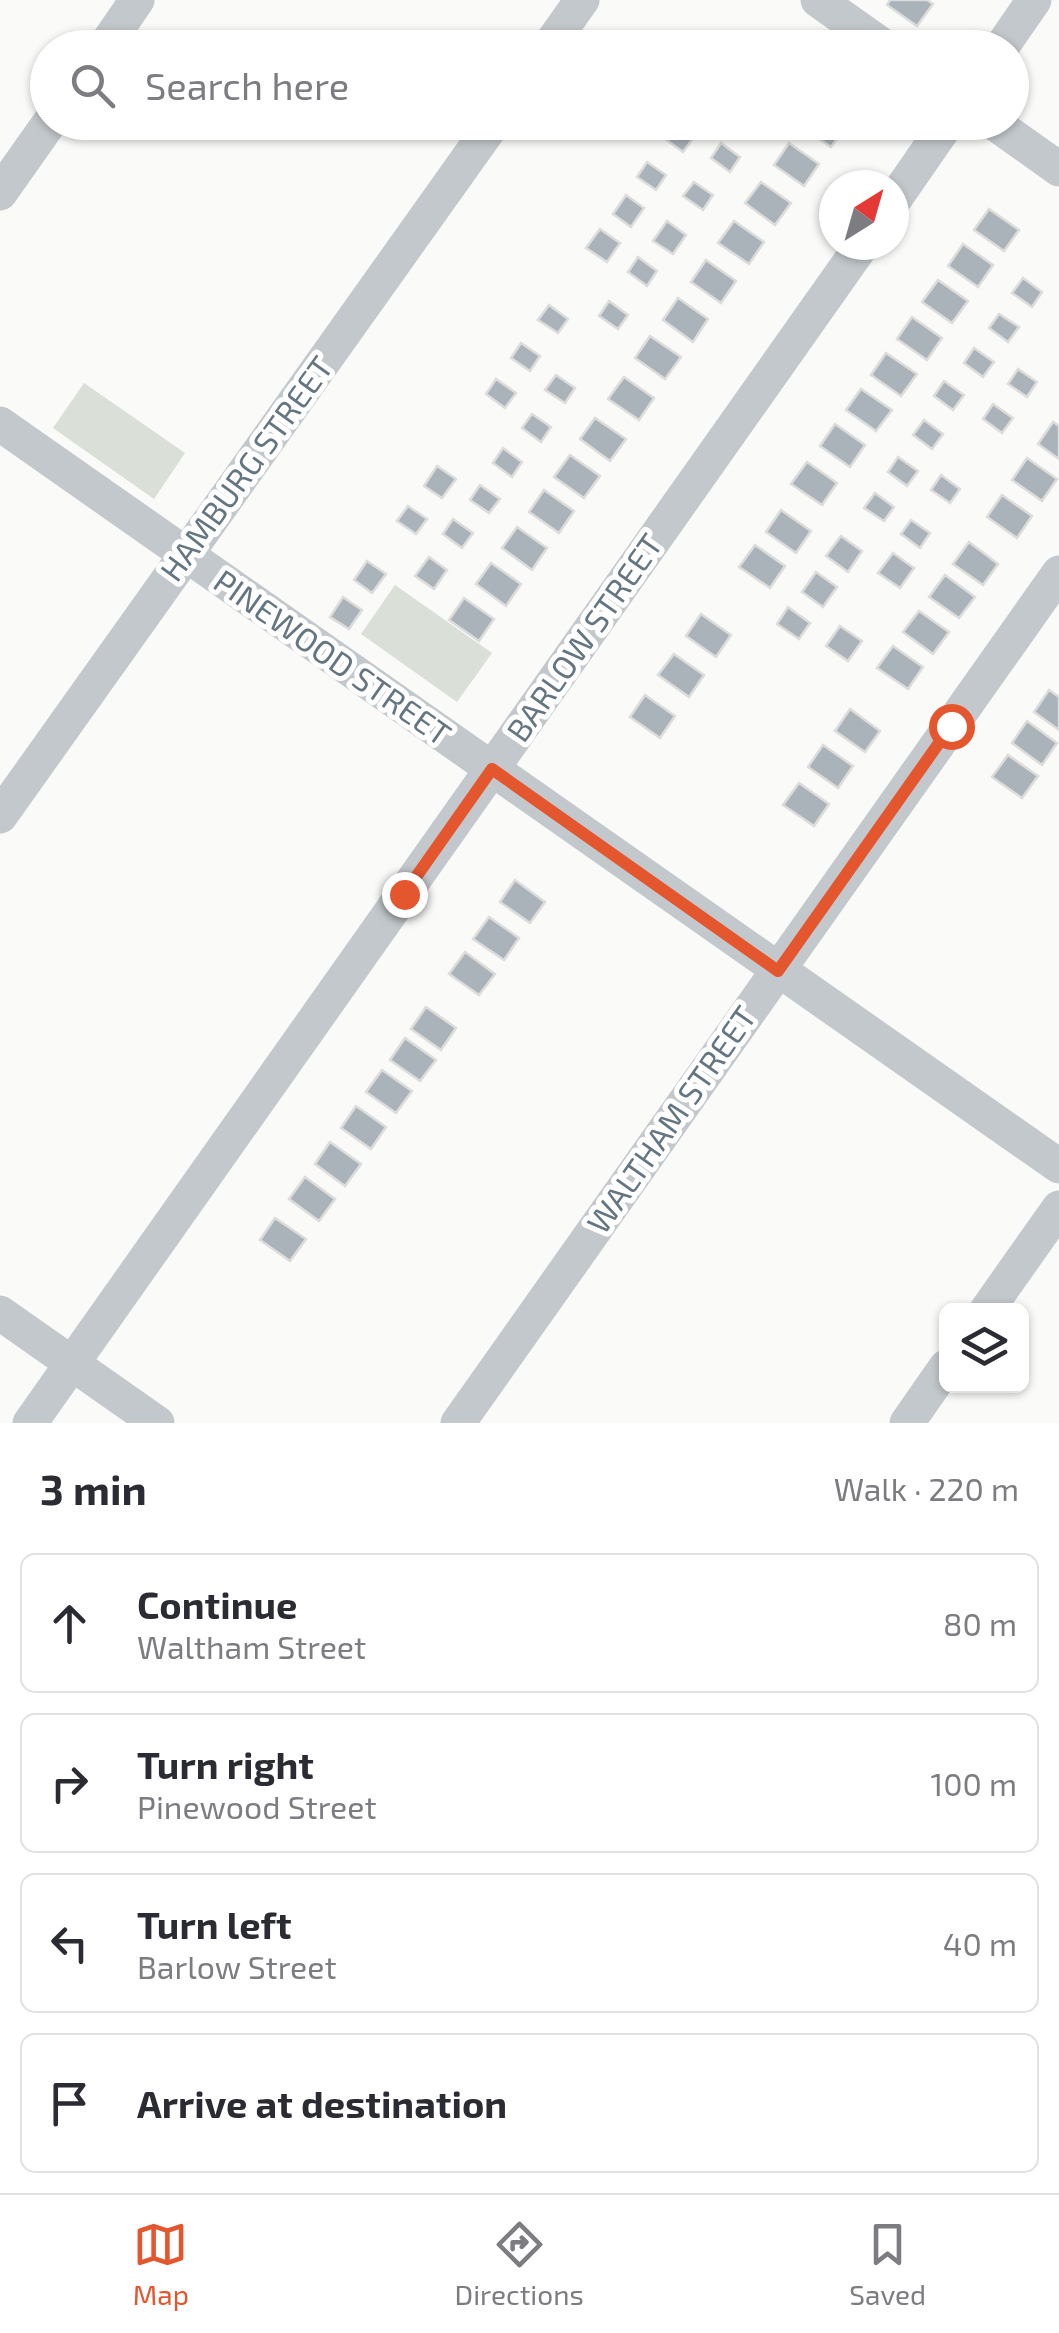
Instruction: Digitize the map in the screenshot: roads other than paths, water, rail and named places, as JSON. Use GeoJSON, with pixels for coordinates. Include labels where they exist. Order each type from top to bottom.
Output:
{"type":"FeatureCollection","features":[{"type":"Feature","properties":{"kind":"street"},"geometry":{"type":"LineString","coordinates":[[116,30],[137,0]]}},
{"type":"Feature","properties":{"kind":"street"},"geometry":{"type":"LineString","coordinates":[[561,30],[582,0]]}},
{"type":"Feature","properties":{"kind":"street"},"geometry":{"type":"LineString","coordinates":[[818,0],[860,30]]}},
{"type":"Feature","properties":{"kind":"street"},"geometry":{"type":"LineString","coordinates":[[1013,30],[1034,0]]}},
{"type":"Feature","properties":{"kind":"street"},"geometry":{"type":"LineString","coordinates":[[0,194],[38,140]]}},
{"type":"Feature","properties":{"kind":"street","name":"HAMBURG STREET"},"geometry":{"type":"LineString","coordinates":[[0,816],[481,140]]}},
{"type":"Feature","properties":{"kind":"street"},"geometry":{"type":"LineString","coordinates":[[909,178],[936,140]]}},
{"type":"Feature","properties":{"kind":"street"},"geometry":{"type":"LineString","coordinates":[[1018,140],[1059,169]]}},
{"type":"Feature","properties":{"kind":"street","name":"BARLOW STREET"},"geometry":{"type":"LineString","coordinates":[[30,1423],[851,260]]}},
{"type":"Feature","properties":{"kind":"street","name":"PINEWOOD STREET"},"geometry":{"type":"LineString","coordinates":[[0,424],[1059,1166]]}},
{"type":"Feature","properties":{"kind":"street","name":"WALTHAM STREET"},"geometry":{"type":"LineString","coordinates":[[458,1423],[1059,573]]}},
{"type":"Feature","properties":{"kind":"street"},"geometry":{"type":"LineString","coordinates":[[992,1303],[1059,1208]]}},
{"type":"Feature","properties":{"kind":"street"},"geometry":{"type":"LineString","coordinates":[[0,1313],[157,1423]]}},
{"type":"Feature","properties":{"kind":"street"},"geometry":{"type":"LineString","coordinates":[[907,1423],[939,1378]]}}]}
